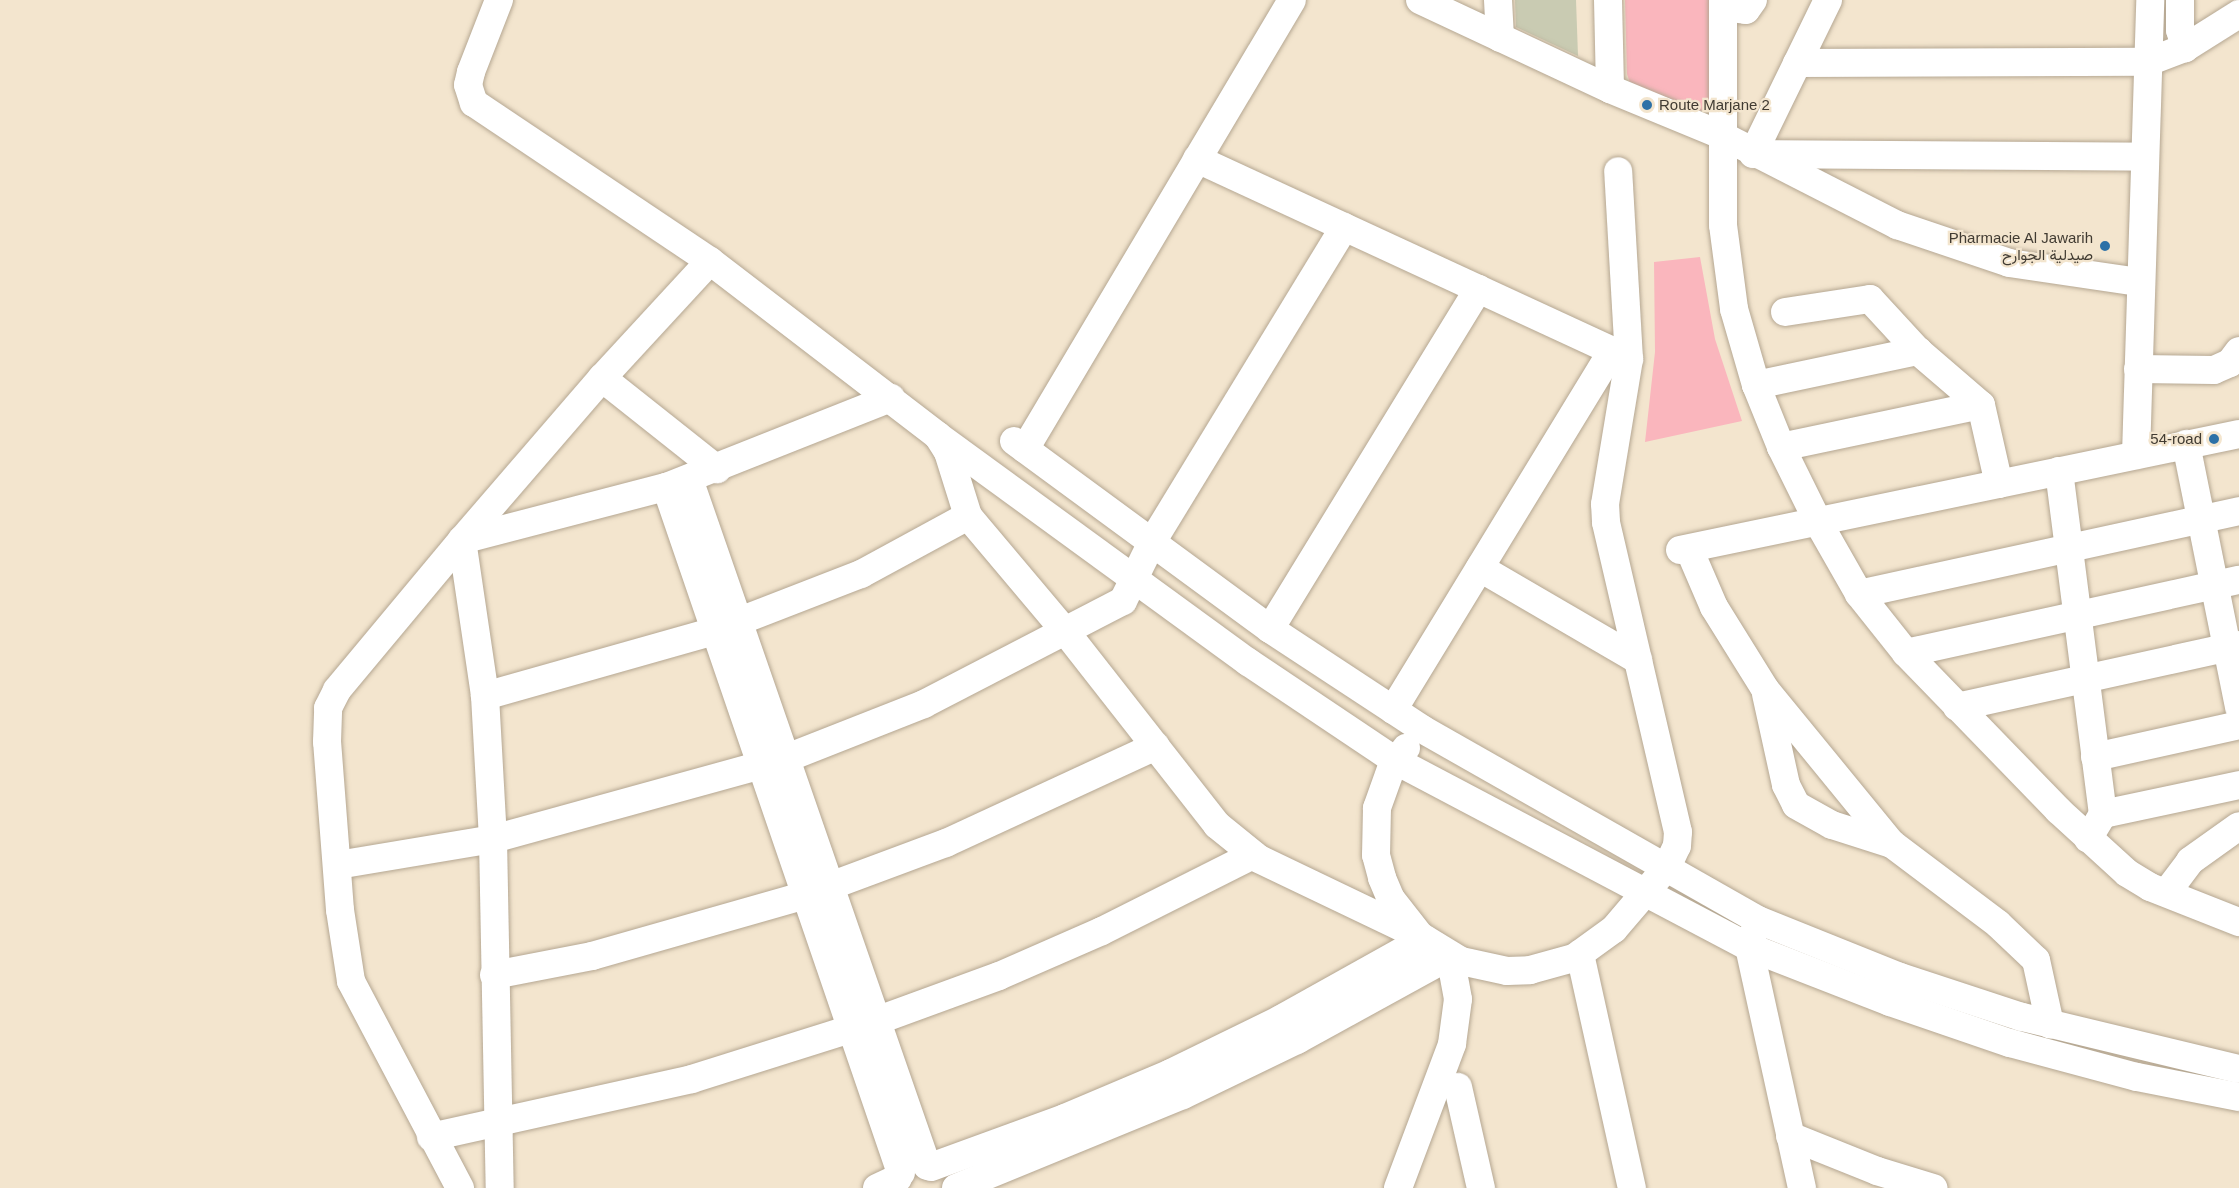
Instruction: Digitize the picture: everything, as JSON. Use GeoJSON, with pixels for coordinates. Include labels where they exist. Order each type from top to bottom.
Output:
{"type":"FeatureCollection","features":[{"type":"Feature","properties":{"kind":"street"},"geometry":{"type":"LineString","coordinates":[[499,0],[471,72],[468,85],[474,103],[710,261],[938,436],[1134,580],[1396,761],[1645,893],[1753,934],[2050,1024],[2239,1069]]}},
{"type":"Feature","properties":{"kind":"street"},"geometry":{"type":"LineString","coordinates":[[1292,0],[1197,159],[1019,445],[1270,628],[1393,710],[1422,729],[1667,867],[1753,934],[1890,1002],[2010,1043],[2137,1077],[2239,1097]]}},
{"type":"Feature","properties":{"kind":"street"},"geometry":{"type":"LineString","coordinates":[[1420,0],[1610,89],[1721,135],[1753,154],[1897,225],[2009,262],[2140,282]]}},
{"type":"Feature","properties":{"kind":"street"},"geometry":{"type":"LineString","coordinates":[[1498,0],[1500,38]]}},
{"type":"Feature","properties":{"kind":"street"},"geometry":{"type":"LineString","coordinates":[[1608,0],[1610,89]]}},
{"type":"Feature","properties":{"kind":"street"},"geometry":{"type":"LineString","coordinates":[[1753,0],[1746,10],[1723,3],[1721,135],[1726,259],[1734,309],[1756,385],[1781,447],[1818,522],[1859,594],[1906,652],[1957,707],[2088,839],[2127,873],[2239,922]]}},
{"type":"Feature","properties":{"kind":"street"},"geometry":{"type":"LineString","coordinates":[[1753,154],[1828,0]]}},
{"type":"Feature","properties":{"kind":"street"},"geometry":{"type":"LineString","coordinates":[[2136,455],[2150,0]]}},
{"type":"Feature","properties":{"kind":"street"},"geometry":{"type":"LineString","coordinates":[[2180,0],[2185,48]]}},
{"type":"Feature","properties":{"kind":"street"},"geometry":{"type":"LineString","coordinates":[[1797,63],[2148,62],[2185,48],[2239,14]]}},
{"type":"Feature","properties":{"kind":"street"},"geometry":{"type":"LineString","coordinates":[[1753,154],[2145,157]]}},
{"type":"Feature","properties":{"kind":"street"},"geometry":{"type":"LineString","coordinates":[[1197,159],[1621,355]]}},
{"type":"Feature","properties":{"kind":"street"},"geometry":{"type":"LineString","coordinates":[[938,436],[951,459],[968,516],[1065,631],[1217,825],[1253,855],[1422,938],[1450,956],[1483,968],[1507,971],[1553,966],[1580,954],[1614,929],[1667,867],[1677,846],[1678,832],[1605,504],[1621,355],[1618,171]]}},
{"type":"Feature","properties":{"kind":"street"},"geometry":{"type":"LineString","coordinates":[[338,865],[493,839],[774,763],[924,704],[1123,600],[1152,542],[1344,227]]}},
{"type":"Feature","properties":{"kind":"street"},"geometry":{"type":"LineString","coordinates":[[460,1188],[431,1137],[351,981],[345,957],[327,742],[332,698],[462,540],[602,378],[710,261]]}},
{"type":"Feature","properties":{"kind":"street"},"geometry":{"type":"LineString","coordinates":[[1270,628],[1478,289]]}},
{"type":"Feature","properties":{"kind":"street"},"geometry":{"type":"LineString","coordinates":[[1785,312],[1870,298],[1918,351],[1981,405],[1999,484]]}},
{"type":"Feature","properties":{"kind":"street"},"geometry":{"type":"LineString","coordinates":[[1756,385],[1918,351]]}},
{"type":"Feature","properties":{"kind":"street"},"geometry":{"type":"LineString","coordinates":[[2138,369],[2214,370],[2230,363],[2239,351]]}},
{"type":"Feature","properties":{"kind":"street"},"geometry":{"type":"LineString","coordinates":[[1393,710],[1480,568],[1621,355]]}},
{"type":"Feature","properties":{"kind":"street"},"geometry":{"type":"LineString","coordinates":[[602,378],[717,469]]}},
{"type":"Feature","properties":{"kind":"street"},"geometry":{"type":"LineString","coordinates":[[462,540],[678,483],[891,398]]}},
{"type":"Feature","properties":{"kind":"street"},"geometry":{"type":"LineString","coordinates":[[1781,447],[1981,405]]}},
{"type":"Feature","properties":{"kind":"street"},"geometry":{"type":"LineString","coordinates":[[2050,1024],[2036,960],[1998,924],[1892,844],[1765,689],[1714,607],[1684,550],[2239,434]]}},
{"type":"Feature","properties":{"kind":"street"},"geometry":{"type":"LineString","coordinates":[[2186,444],[2203,519],[2228,583],[2239,708]]}},
{"type":"Feature","properties":{"kind":"street"},"geometry":{"type":"LineString","coordinates":[[2059,471],[2067,549],[2103,814],[2088,839]]}},
{"type":"Feature","properties":{"kind":"street"},"geometry":{"type":"LineString","coordinates":[[678,483],[863,1025],[910,1178],[1065,1118],[1171,1073],[1281,1019],[1422,938]]}},
{"type":"Feature","properties":{"kind":"street"},"geometry":{"type":"LineString","coordinates":[[1859,594],[2239,511]]}},
{"type":"Feature","properties":{"kind":"street"},"geometry":{"type":"LineString","coordinates":[[485,696],[727,626],[861,574],[968,516]]}},
{"type":"Feature","properties":{"kind":"street"},"geometry":{"type":"LineString","coordinates":[[462,540],[485,696],[493,839],[500,1188]]}},
{"type":"Feature","properties":{"kind":"street"},"geometry":{"type":"LineString","coordinates":[[1480,568],[1638,660]]}},
{"type":"Feature","properties":{"kind":"street"},"geometry":{"type":"LineString","coordinates":[[1906,652],[2228,583]]}},
{"type":"Feature","properties":{"kind":"street"},"geometry":{"type":"LineString","coordinates":[[1957,707],[2234,646]]}},
{"type":"Feature","properties":{"kind":"street"},"geometry":{"type":"LineString","coordinates":[[1765,689],[1786,785],[1796,804],[1832,825],[1892,844]]}},
{"type":"Feature","properties":{"kind":"street"},"geometry":{"type":"LineString","coordinates":[[2095,757],[2239,725]]}},
{"type":"Feature","properties":{"kind":"street"},"geometry":{"type":"LineString","coordinates":[[1422,729],[1396,761],[1377,808],[1376,855],[1391,899],[1422,938]]}},
{"type":"Feature","properties":{"kind":"street"},"geometry":{"type":"LineString","coordinates":[[494,975],[591,956],[818,891],[1029,808],[1156,746]]}},
{"type":"Feature","properties":{"kind":"street"},"geometry":{"type":"LineString","coordinates":[[2103,814],[2239,785]]}},
{"type":"Feature","properties":{"kind":"street"},"geometry":{"type":"LineString","coordinates":[[2167,892],[2190,861],[2239,826]]}},
{"type":"Feature","properties":{"kind":"street"},"geometry":{"type":"LineString","coordinates":[[431,1137],[692,1079],[863,1025],[999,976],[1102,931],[1253,855]]}},
{"type":"Feature","properties":{"kind":"street"},"geometry":{"type":"LineString","coordinates":[[1753,934],[1790,1136],[1802,1188]]}},
{"type":"Feature","properties":{"kind":"street"},"geometry":{"type":"LineString","coordinates":[[1580,954],[1632,1188]]}},
{"type":"Feature","properties":{"kind":"street"},"geometry":{"type":"LineString","coordinates":[[956,1188],[1183,1095],[1297,1040],[1450,956]]}},
{"type":"Feature","properties":{"kind":"street"},"geometry":{"type":"LineString","coordinates":[[1398,1188],[1452,1044],[1458,999],[1450,956]]}},
{"type":"Feature","properties":{"kind":"street"},"geometry":{"type":"LineString","coordinates":[[1458,1087],[1481,1188]]}},
{"type":"Feature","properties":{"kind":"street"},"geometry":{"type":"LineString","coordinates":[[1790,1136],[1877,1171],[1933,1188]]}},
{"type":"Feature","properties":{"kind":"street"},"geometry":{"type":"LineString","coordinates":[[1416,1188],[1425,1157]]}},
{"type":"Feature","properties":{"kind":"shaded area"},"geometry":{"type":"Polygon","coordinates":[[[1625,0],[1710,0],[1709,105],[1706,109],[1696,112],[1631,86],[1627,74],[1625,0]]]}},
{"type":"Feature","properties":{"kind":"shaded area"},"geometry":{"type":"Polygon","coordinates":[[[1700,257],[1715,339],[1742,421],[1645,442],[1655,352],[1654,262],[1700,257]]]}},
{"type":"Feature","properties":{"kind":"building"},"geometry":{"type":"Polygon","coordinates":[[[1515,0],[1576,0],[1578,56],[1516,27],[1515,0]]]}},
{"type":"Feature","properties":{"kind":"place","name":"Route Marjane 2"},"geometry":{"type":"Point","coordinates":[1647,105]}},
{"type":"Feature","properties":{"kind":"place","name":"Pharmacie Al Jawarih صيدلية الجوارح"},"geometry":{"type":"Point","coordinates":[2105,246]}},
{"type":"Feature","properties":{"kind":"place","name":"54-road"},"geometry":{"type":"Point","coordinates":[2214,439]}}]}
